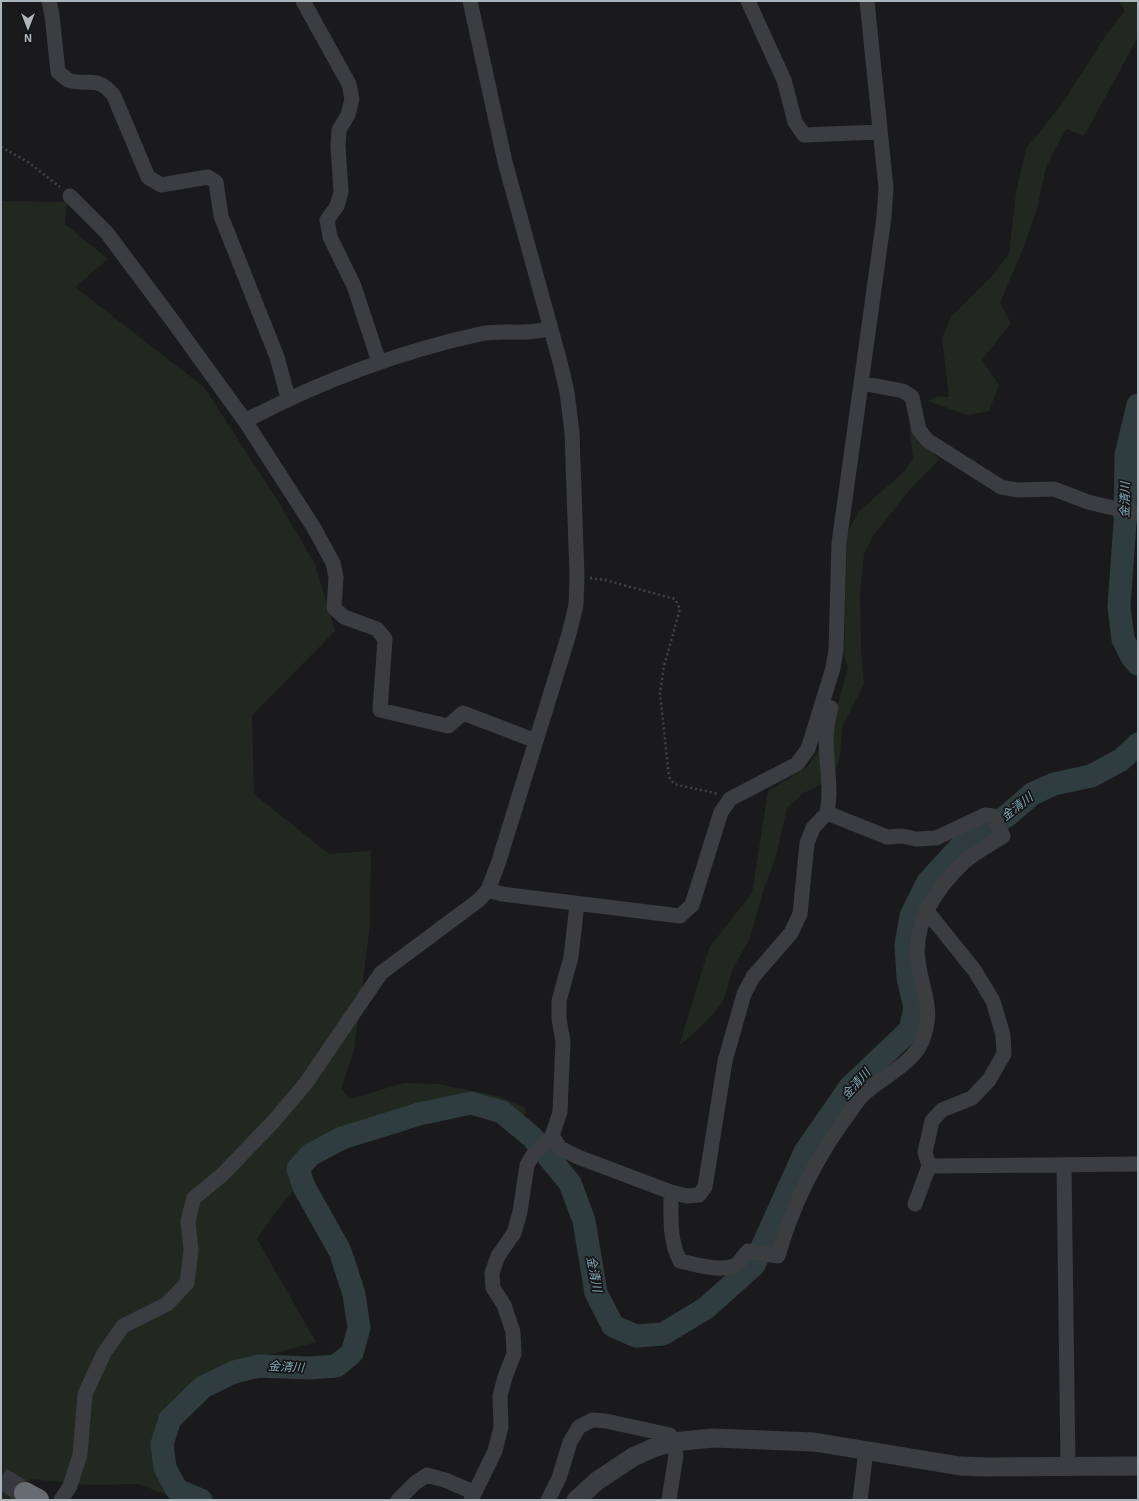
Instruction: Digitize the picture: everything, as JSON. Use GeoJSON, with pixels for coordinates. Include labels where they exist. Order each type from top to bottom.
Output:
{"type":"FeatureCollection","features":[{"type":"Feature","properties":{"kind":"street"},"geometry":{"type":"LineString","coordinates":[[49,1],[52,15],[58,72],[68,80],[98,83],[106,86],[114,96],[148,177],[161,184],[208,177],[216,182],[221,216],[276,357],[288,398]]}},
{"type":"Feature","properties":{"kind":"street"},"geometry":{"type":"LineString","coordinates":[[303,1],[349,84],[352,99],[348,115],[340,130],[338,146],[341,192],[337,206],[327,220],[330,237],[354,286],[378,362]]}},
{"type":"Feature","properties":{"kind":"street"},"geometry":{"type":"LineString","coordinates":[[61,1500],[70,1486],[80,1455],[85,1394],[104,1353],[123,1326],[167,1304],[187,1283],[191,1250],[188,1221],[194,1198],[222,1175],[278,1116],[306,1083],[381,973],[479,900],[488,890],[498,864],[569,634],[576,605],[577,576],[572,433],[567,392],[505,162],[470,1]]}},
{"type":"Feature","properties":{"kind":"street"},"geometry":{"type":"LineString","coordinates":[[748,1],[784,80],[794,122],[804,135],[880,132]]}},
{"type":"Feature","properties":{"kind":"street"},"geometry":{"type":"LineString","coordinates":[[488,890],[502,894],[680,916],[692,905],[721,812],[730,798],[797,764],[808,749],[833,668],[836,650],[839,543],[884,217],[886,188],[867,1]]}},
{"type":"Feature","properties":{"kind":"street"},"geometry":{"type":"LineString","coordinates":[[70,196],[107,233],[172,320],[245,422],[314,528],[334,563],[336,577],[334,608],[344,617],[377,629],[385,639],[380,710],[448,726],[463,713],[536,741]]}},
{"type":"Feature","properties":{"kind":"street"},"geometry":{"type":"LineString","coordinates":[[245,422],[288,398],[378,362],[482,334],[539,332],[550,328]]}},
{"type":"Feature","properties":{"kind":"street"},"geometry":{"type":"LineString","coordinates":[[861,383],[903,391],[912,396],[919,430],[927,440],[1001,487],[1017,490],[1054,489],[1088,502],[1136,514]]}},
{"type":"Feature","properties":{"kind":"street"},"geometry":{"type":"LineString","coordinates":[[549,1139],[560,1148],[578,1157],[670,1192],[687,1196],[699,1195],[705,1187],[725,1061],[744,994],[753,977],[791,933],[800,914],[807,843],[813,828],[827,813],[829,800],[825,751],[826,723],[841,675],[833,668]]}},
{"type":"Feature","properties":{"kind":"street"},"geometry":{"type":"LineString","coordinates":[[670,1192],[672,1237],[674,1249],[680,1261],[698,1265],[727,1268],[737,1265],[748,1251],[778,1256],[787,1227],[804,1185],[824,1148],[860,1098],[876,1083],[911,1058],[922,1043],[926,1027],[928,1006],[918,961],[918,936],[926,910],[941,887],[964,862],[1003,836],[993,816],[985,815],[936,838],[916,839],[902,836],[887,837],[827,813]]}},
{"type":"Feature","properties":{"kind":"street"},"geometry":{"type":"LineString","coordinates":[[398,1500],[415,1483],[428,1475],[445,1480],[472,1496],[495,1451],[501,1427],[500,1396],[505,1377],[514,1354],[513,1332],[504,1306],[493,1288],[492,1273],[498,1256],[514,1233],[520,1212],[527,1165],[533,1155],[549,1139],[560,1112],[563,1042],[559,1019],[559,1001],[571,957],[577,904]]}},
{"type":"Feature","properties":{"kind":"street"},"geometry":{"type":"LineString","coordinates":[[915,1204],[929,1166],[925,1152],[932,1121],[942,1110],[972,1098],[989,1080],[1004,1054],[1003,1035],[993,1001],[975,971],[926,910]]}},
{"type":"Feature","properties":{"kind":"street"},"geometry":{"type":"LineString","coordinates":[[929,1166],[1138,1164]]}},
{"type":"Feature","properties":{"kind":"street"},"geometry":{"type":"LineString","coordinates":[[1064,1165],[1068,1467]]}},
{"type":"Feature","properties":{"kind":"street"},"geometry":{"type":"LineString","coordinates":[[548,1500],[559,1478],[570,1442],[579,1427],[592,1420],[606,1421],[670,1434],[676,1455],[669,1500]]}},
{"type":"Feature","properties":{"kind":"street"},"geometry":{"type":"LineString","coordinates":[[576,1500],[597,1481],[633,1457],[673,1442],[713,1438],[814,1442],[960,1466],[1138,1466]]}},
{"type":"Feature","properties":{"kind":"street"},"geometry":{"type":"LineString","coordinates":[[860,1500],[866,1450]]}},
{"type":"Feature","properties":{"kind":"path"},"geometry":{"type":"LineString","coordinates":[[1,147],[28,162],[70,196]]}},
{"type":"Feature","properties":{"kind":"path"},"geometry":{"type":"LineString","coordinates":[[577,576],[605,580],[675,599],[680,609],[664,666],[660,692],[669,777],[674,784],[723,794],[730,798]]}},
{"type":"Feature","properties":{"kind":"shaded area"},"geometry":{"type":"Polygon","coordinates":[[[1119,1],[1138,1],[1138,37],[1084,136],[1066,129],[1046,167],[1037,209],[1024,246],[1000,303],[1011,323],[982,360],[999,385],[989,411],[967,415],[928,401],[937,396],[949,397],[942,338],[951,317],[992,276],[1009,254],[1016,192],[1026,149],[1062,104],[1108,32],[1125,11],[1119,1]]]}},
{"type":"Feature","properties":{"kind":"shaded area"},"geometry":{"type":"Polygon","coordinates":[[[1,201],[67,202],[65,224],[108,259],[75,287],[204,387],[276,498],[315,564],[335,631],[252,715],[254,794],[329,854],[371,851],[370,925],[354,1050],[341,1089],[350,1099],[404,1083],[438,1084],[498,1096],[526,1108],[524,1116],[473,1098],[443,1102],[403,1132],[362,1140],[316,1164],[281,1205],[257,1239],[316,1342],[247,1361],[194,1384],[164,1415],[155,1448],[178,1499],[138,1484],[89,1485],[30,1479],[17,1500],[1,1500],[1,201]]]}},
{"type":"Feature","properties":{"kind":"shaded area"},"geometry":{"type":"Polygon","coordinates":[[[909,424],[920,445],[933,452],[939,460],[907,493],[873,536],[864,554],[860,594],[861,651],[864,684],[842,727],[840,757],[832,781],[830,734],[848,667],[844,656],[847,534],[858,512],[905,471],[913,458],[909,424]]]}},
{"type":"Feature","properties":{"kind":"shaded area"},"geometry":{"type":"Polygon","coordinates":[[[819,750],[825,782],[802,794],[787,808],[776,856],[764,889],[750,938],[733,968],[723,1002],[704,1024],[679,1046],[709,948],[752,893],[768,791],[806,768],[819,750]]]}},
{"type":"Feature","properties":{"kind":"waterway","name":"金清川"},"geometry":{"type":"LineString","coordinates":[[1138,405],[1126,455],[1125,523],[1119,606],[1123,639],[1132,657],[1138,664]]}},
{"type":"Feature","properties":{"kind":"waterway","name":"金清川"},"geometry":{"type":"LineString","coordinates":[[201,1500],[177,1490],[165,1468],[162,1444],[170,1419],[203,1387],[234,1372],[259,1366],[309,1368],[336,1366],[352,1353],[359,1328],[354,1294],[340,1251],[304,1187],[298,1169],[310,1155],[342,1138],[419,1114],[471,1103],[502,1112],[532,1137],[570,1183],[584,1221],[596,1293],[613,1326],[636,1336],[663,1334],[706,1308],[754,1265],[805,1152],[850,1087],[910,1030],[915,1008],[908,978],[906,945],[911,916],[928,882],[961,846],[1008,815],[1032,794],[1054,784],[1091,776],[1121,760],[1138,744]]}},
{"type":"Feature","properties":{"kind":"tunnel"},"geometry":{"type":"LineString","coordinates":[[1,1478],[25,1493]]}}]}
